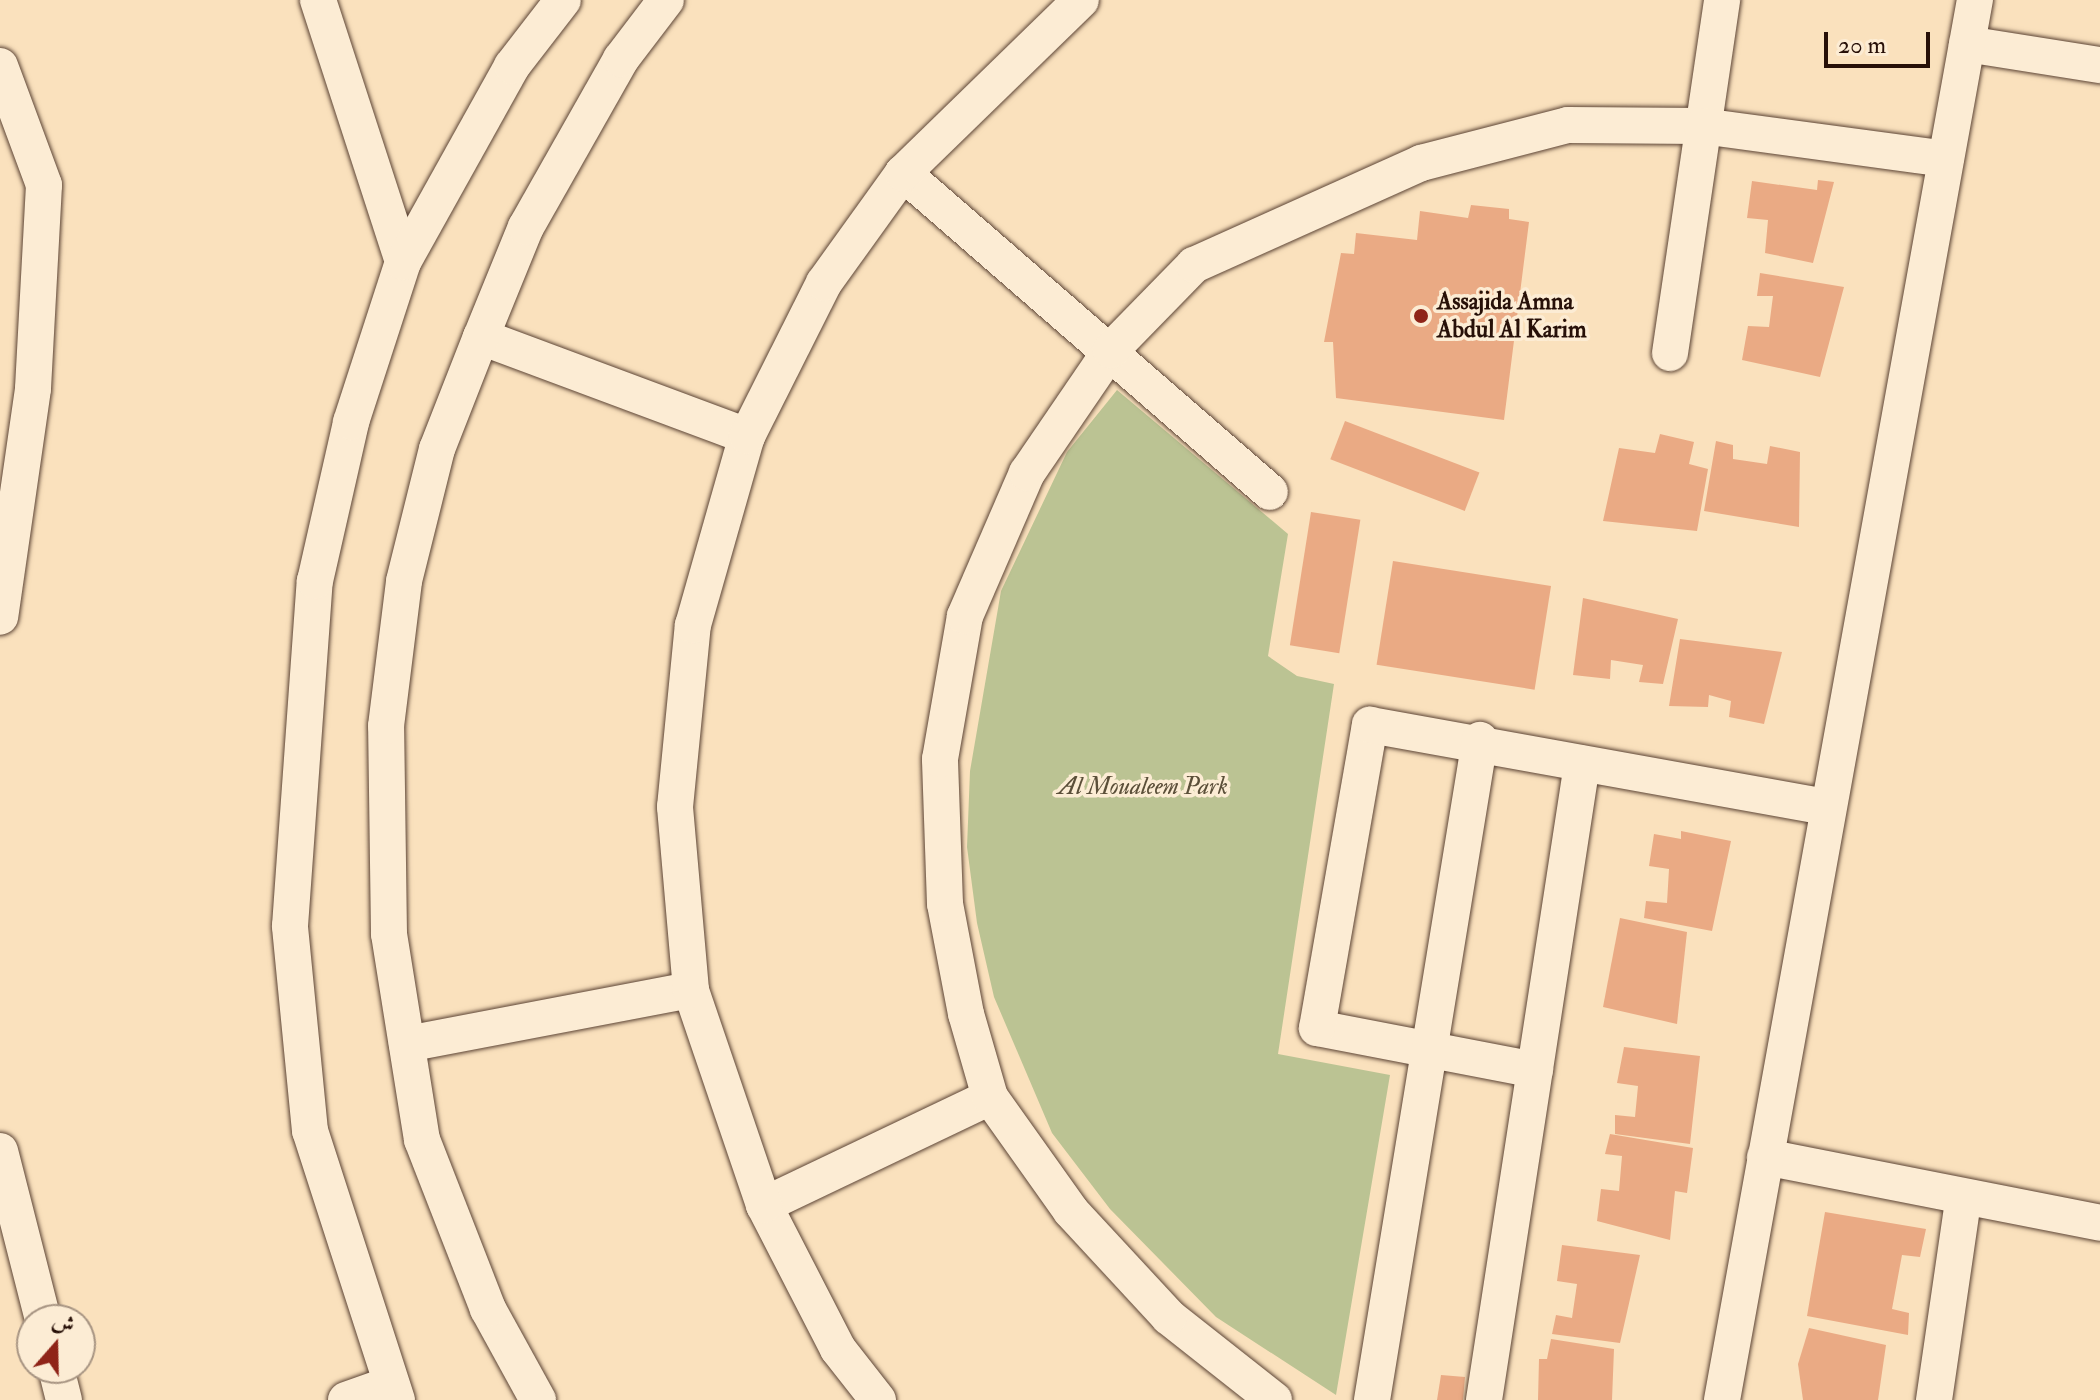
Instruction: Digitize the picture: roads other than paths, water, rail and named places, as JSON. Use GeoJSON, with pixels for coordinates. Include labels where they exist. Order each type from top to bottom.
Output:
{"type":"FeatureCollection","features":[{"type":"Feature","properties":{"kind":"street"},"geometry":{"type":"LineString","coordinates":[[318,0],[403,262]]}},
{"type":"Feature","properties":{"kind":"street"},"geometry":{"type":"LineString","coordinates":[[346,1400],[392,1392],[310,1131],[290,926],[315,581],[351,422],[403,262],[512,66],[563,0]]}},
{"type":"Feature","properties":{"kind":"street"},"geometry":{"type":"LineString","coordinates":[[538,1400],[488,1309],[422,1140],[389,934],[386,726],[404,581],[437,449],[526,227],[621,59],[666,0]]}},
{"type":"Feature","properties":{"kind":"street"},"geometry":{"type":"LineString","coordinates":[[878,1400],[838,1349],[764,1205],[691,990],[675,807],[693,625],[747,436],[824,283],[903,173],[1081,0]]}},
{"type":"Feature","properties":{"kind":"street"},"geometry":{"type":"LineString","coordinates":[[1670,353],[1722,0]]}},
{"type":"Feature","properties":{"kind":"street"},"geometry":{"type":"LineString","coordinates":[[1722,1400],[1975,0]]}},
{"type":"Feature","properties":{"kind":"street"},"geometry":{"type":"LineString","coordinates":[[1967,44],[2100,65]]}},
{"type":"Feature","properties":{"kind":"street"},"geometry":{"type":"LineString","coordinates":[[0,66],[44,185],[33,389],[0,617]]}},
{"type":"Feature","properties":{"kind":"street"},"geometry":{"type":"LineString","coordinates":[[1274,1400],[1169,1317],[1071,1211],[990,1097],[945,904],[940,759],[965,616],[1027,473],[1111,350],[1194,265],[1421,163],[1568,125],[1702,126],[1946,159]]}},
{"type":"Feature","properties":{"kind":"street"},"geometry":{"type":"LineString","coordinates":[[903,173],[1111,350],[1270,492]]}},
{"type":"Feature","properties":{"kind":"street"},"geometry":{"type":"LineString","coordinates":[[481,337],[747,436]]}},
{"type":"Feature","properties":{"kind":"street"},"geometry":{"type":"LineString","coordinates":[[1535,1070],[1317,1028],[1370,725],[1480,740],[1582,764],[1828,807]]}},
{"type":"Feature","properties":{"kind":"street"},"geometry":{"type":"LineString","coordinates":[[1372,1400],[1480,740]]}},
{"type":"Feature","properties":{"kind":"street"},"geometry":{"type":"LineString","coordinates":[[1484,1400],[1582,764]]}},
{"type":"Feature","properties":{"kind":"street"},"geometry":{"type":"LineString","coordinates":[[407,1044],[691,990]]}},
{"type":"Feature","properties":{"kind":"street"},"geometry":{"type":"LineString","coordinates":[[764,1205],[990,1097]]}},
{"type":"Feature","properties":{"kind":"street"},"geometry":{"type":"LineString","coordinates":[[0,1151],[39,1304]]}},
{"type":"Feature","properties":{"kind":"street"},"geometry":{"type":"LineString","coordinates":[[1765,1157],[1963,1201],[2100,1223]]}},
{"type":"Feature","properties":{"kind":"street"},"geometry":{"type":"LineString","coordinates":[[1934,1400],[1963,1201]]}},
{"type":"Feature","properties":{"kind":"place","name":"Assajida Amna Abdul Al Karim"},"geometry":{"type":"Point","coordinates":[1421,316]}},
{"type":"Feature","properties":{"kind":"park label","name":"Al Moualeem Park"},"geometry":{"type":"Point","coordinates":[1143,787]}}]}
